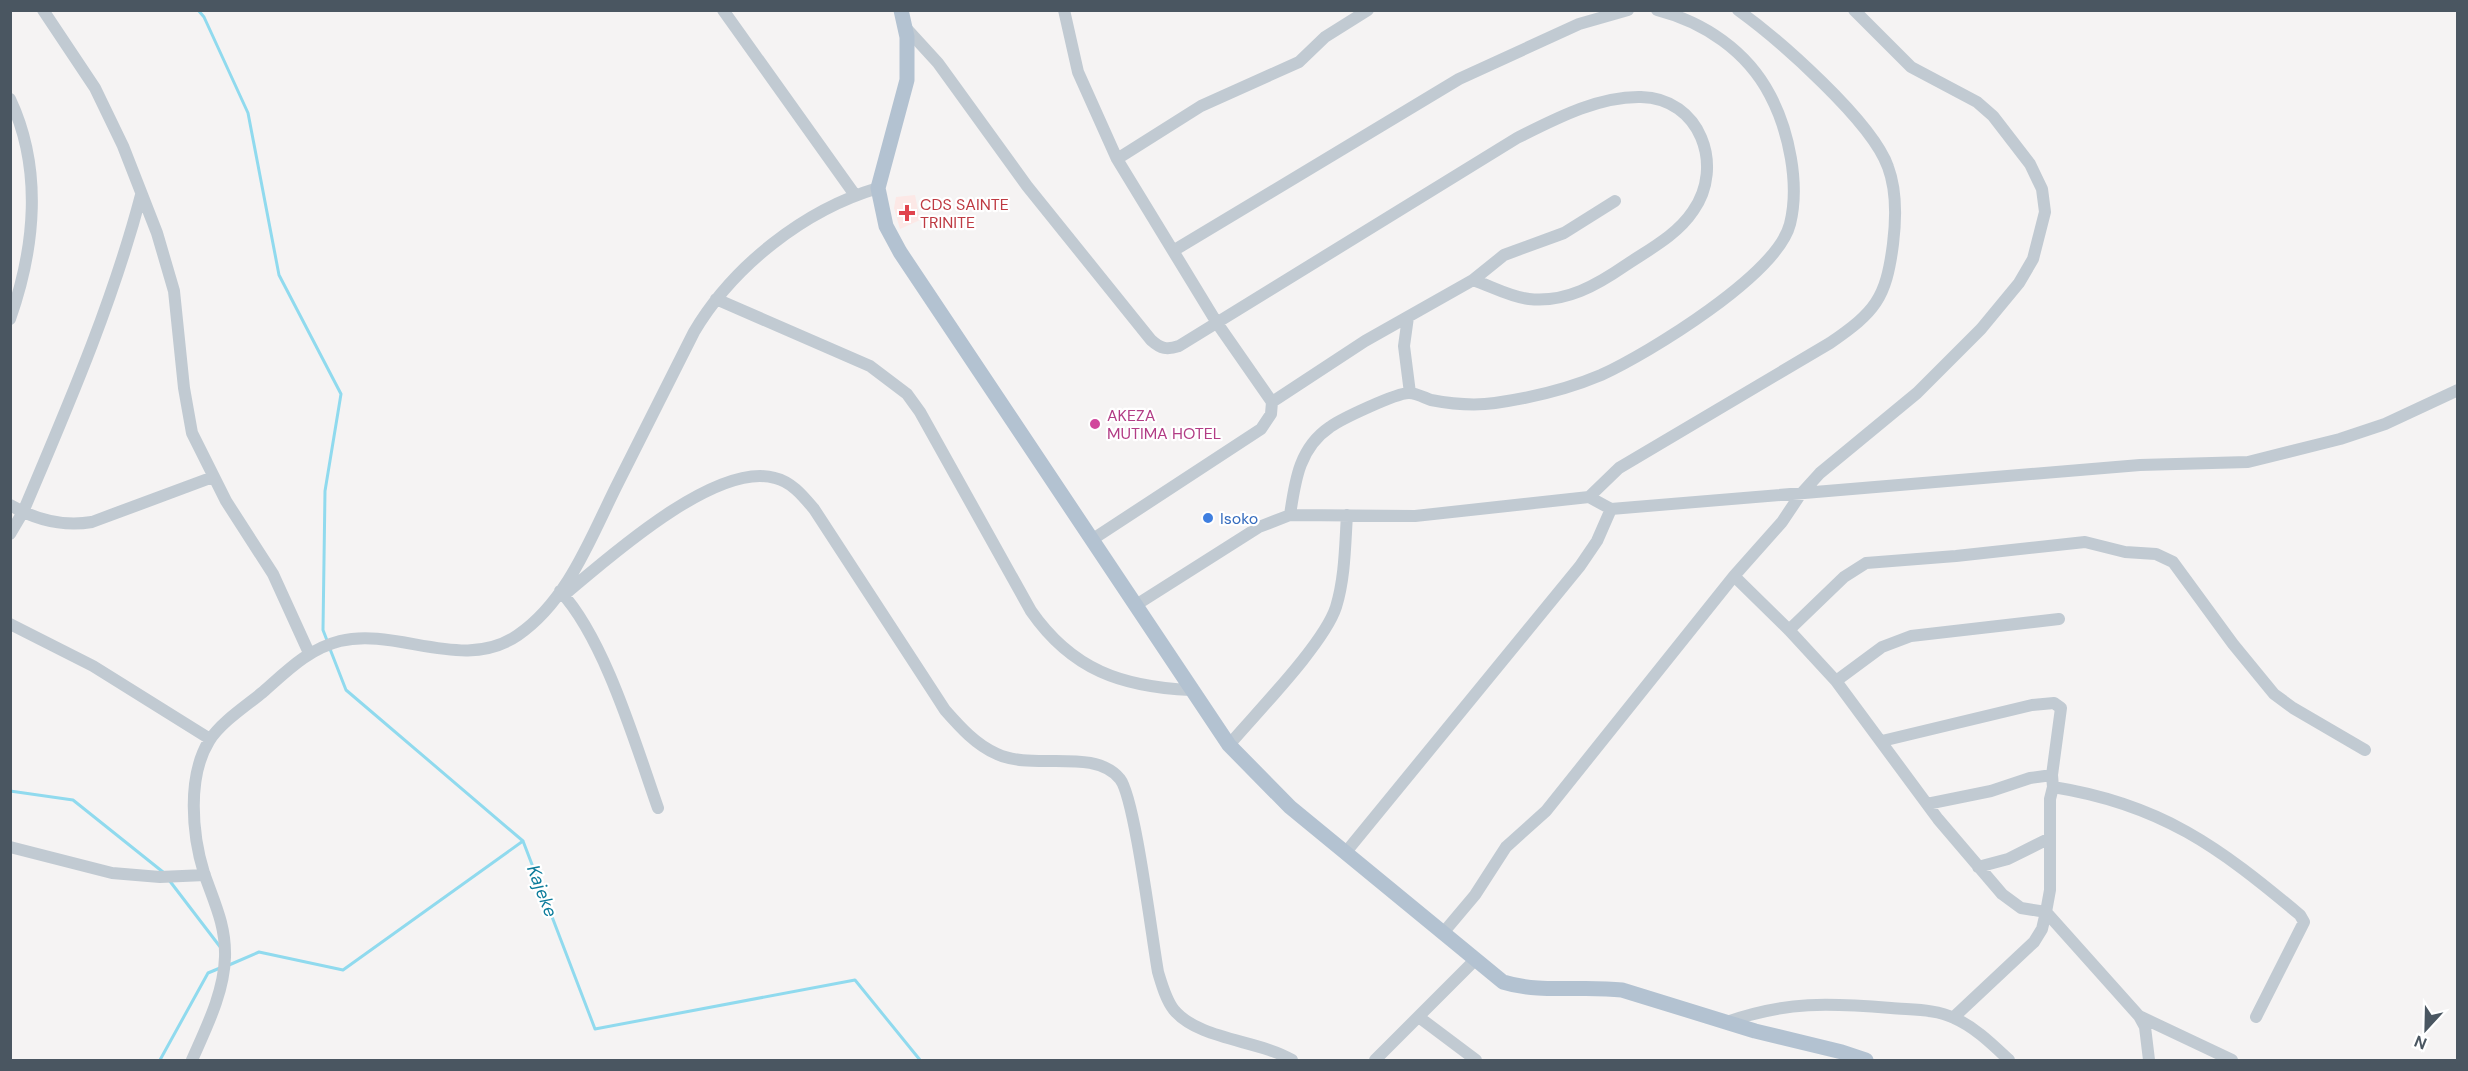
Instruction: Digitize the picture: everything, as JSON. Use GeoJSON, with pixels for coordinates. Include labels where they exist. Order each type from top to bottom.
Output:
{"type":"FeatureCollection","features":[{"type":"Feature","properties":{"kind":"main road"},"geometry":{"type":"LineString","coordinates":[[901,10],[906,28],[907,80],[878,188],[886,226],[900,252],[1229,745],[1290,807],[1474,961],[1503,982],[1519,987],[1622,990],[1859,1059]]}},
{"type":"Feature","properties":{"kind":"street"},"geometry":{"type":"LineString","coordinates":[[43,10],[95,88],[123,146],[164,253],[174,291],[187,414],[192,433],[213,477],[273,574],[309,653]]}},
{"type":"Feature","properties":{"kind":"street"},"geometry":{"type":"LineString","coordinates":[[723,10],[855,195]]}},
{"type":"Feature","properties":{"kind":"street"},"geometry":{"type":"LineString","coordinates":[[1064,10],[1078,72],[1117,159],[1217,323],[1272,402],[1271,414],[1261,429],[1093,538]]}},
{"type":"Feature","properties":{"kind":"street"},"geometry":{"type":"LineString","coordinates":[[1117,159],[1201,106],[1299,62],[1324,37],[1368,10]]}},
{"type":"Feature","properties":{"kind":"street"},"geometry":{"type":"LineString","coordinates":[[1173,251],[1459,79],[1579,24],[1628,10]]}},
{"type":"Feature","properties":{"kind":"street"},"geometry":{"type":"LineString","coordinates":[[1290,515],[1302,459],[1312,442],[1330,426],[1410,393],[1460,404],[1495,403],[1566,388],[1600,375],[1629,361],[1740,288],[1762,269],[1780,245],[1790,225],[1792,189],[1783,124],[1769,92],[1755,70],[1731,47],[1691,21],[1657,10]]}},
{"type":"Feature","properties":{"kind":"street"},"geometry":{"type":"LineString","coordinates":[[1589,497],[1619,468],[1862,321],[1877,303],[1885,284],[1895,228],[1894,198],[1888,167],[1874,140],[1791,54],[1738,10]]}},
{"type":"Feature","properties":{"kind":"street"},"geometry":{"type":"LineString","coordinates":[[1443,933],[1475,895],[1506,847],[1546,811],[1734,576],[1782,522],[1800,495],[1820,473],[1917,393],[1981,329],[2019,283],[2033,259],[2045,212],[2042,189],[2030,164],[1992,116],[1977,102],[1911,67],[1854,10]]}},
{"type":"Feature","properties":{"kind":"street"},"geometry":{"type":"LineString","coordinates":[[906,28],[938,63],[1027,186],[1151,340],[1160,348],[1169,350],[1217,323],[1517,138],[1550,122],[1614,99],[1642,97],[1661,100],[1682,109],[1696,124],[1705,144],[1708,165],[1695,209],[1680,228],[1605,280],[1580,293],[1556,298],[1529,299],[1473,279]]}},
{"type":"Feature","properties":{"kind":"street"},"geometry":{"type":"LineString","coordinates":[[10,99],[25,143],[32,185],[32,221],[28,256],[10,319]]}},
{"type":"Feature","properties":{"kind":"street"},"geometry":{"type":"LineString","coordinates":[[562,593],[694,332],[716,298],[757,258],[808,219],[855,195],[878,188]]}},
{"type":"Feature","properties":{"kind":"street"},"geometry":{"type":"LineString","coordinates":[[10,534],[23,512],[109,304],[141,195]]}},
{"type":"Feature","properties":{"kind":"street"},"geometry":{"type":"LineString","coordinates":[[1272,402],[1473,279],[1504,255],[1564,233],[1615,201]]}},
{"type":"Feature","properties":{"kind":"street"},"geometry":{"type":"LineString","coordinates":[[716,298],[870,366],[907,394],[920,412],[1031,611],[1063,650],[1108,676],[1137,685],[1191,690]]}},
{"type":"Feature","properties":{"kind":"street"},"geometry":{"type":"LineString","coordinates":[[1408,317],[1404,346],[1410,393]]}},
{"type":"Feature","properties":{"kind":"street"},"geometry":{"type":"LineString","coordinates":[[1136,605],[1259,527],[1290,515],[1437,514],[1589,497],[1611,509],[2140,465],[2248,462],[2340,439],[2385,424],[2457,390]]}},
{"type":"Feature","properties":{"kind":"street"},"geometry":{"type":"LineString","coordinates":[[192,1060],[215,1004],[223,978],[225,957],[224,929],[205,875],[196,835],[195,792],[203,756],[210,740],[309,653],[342,641],[362,639],[444,650],[495,646],[517,636],[562,593],[665,516],[711,487],[735,478],[754,475],[776,478],[796,489],[814,509],[945,710],[982,746],[998,755],[1020,761],[1091,763],[1109,769],[1121,781],[1131,818],[1158,972],[1164,993],[1175,1011],[1192,1023],[1212,1032],[1269,1048],[1292,1060]]}},
{"type":"Feature","properties":{"kind":"street"},"geometry":{"type":"LineString","coordinates":[[10,505],[23,512],[57,523],[74,525],[92,522],[213,477]]}},
{"type":"Feature","properties":{"kind":"street"},"geometry":{"type":"LineString","coordinates":[[1346,852],[1580,566],[1597,541],[1611,509]]}},
{"type":"Feature","properties":{"kind":"street"},"geometry":{"type":"LineString","coordinates":[[1229,745],[1302,659],[1323,632],[1336,609],[1342,582],[1347,515]]}},
{"type":"Feature","properties":{"kind":"street"},"geometry":{"type":"LineString","coordinates":[[1789,630],[1844,577],[1866,563],[2085,542],[2125,552],[2156,554],[2173,562],[2233,644],[2274,694],[2293,708],[2365,750]]}},
{"type":"Feature","properties":{"kind":"street"},"geometry":{"type":"LineString","coordinates":[[1734,576],[1789,630],[1836,681],[1927,804],[1978,867],[2017,906],[2046,912],[2139,1016],[2145,1027],[2149,1060]]}},
{"type":"Feature","properties":{"kind":"street"},"geometry":{"type":"LineString","coordinates":[[562,593],[591,639],[616,694],[658,808]]}},
{"type":"Feature","properties":{"kind":"street"},"geometry":{"type":"LineString","coordinates":[[1836,681],[1882,647],[1911,636],[2059,618]]}},
{"type":"Feature","properties":{"kind":"street"},"geometry":{"type":"LineString","coordinates":[[10,624],[101,671],[210,740]]}},
{"type":"Feature","properties":{"kind":"street"},"geometry":{"type":"LineString","coordinates":[[1882,741],[2032,705],[2054,703],[2061,708],[2050,799],[2050,890],[2042,929],[2034,942],[1954,1017]]}},
{"type":"Feature","properties":{"kind":"street"},"geometry":{"type":"LineString","coordinates":[[1927,804],[1991,791],[2030,778],[2052,781],[2146,810],[2221,851],[2300,915],[2304,922],[2256,1017]]}},
{"type":"Feature","properties":{"kind":"street"},"geometry":{"type":"LineString","coordinates":[[1978,867],[2008,859],[2050,838]]}},
{"type":"Feature","properties":{"kind":"street"},"geometry":{"type":"LineString","coordinates":[[10,847],[112,873],[160,877],[205,875]]}},
{"type":"Feature","properties":{"kind":"street"},"geometry":{"type":"LineString","coordinates":[[1375,1060],[1420,1018],[1474,961]]}},
{"type":"Feature","properties":{"kind":"street"},"geometry":{"type":"LineString","coordinates":[[1727,1022],[1780,1006],[1807,1004],[1902,1009],[1954,1017],[1975,1031],[2009,1060]]}},
{"type":"Feature","properties":{"kind":"street"},"geometry":{"type":"LineString","coordinates":[[2139,1016],[2232,1060]]}},
{"type":"Feature","properties":{"kind":"street"},"geometry":{"type":"LineString","coordinates":[[1420,1018],[1476,1060]]}},
{"type":"Feature","properties":{"kind":"shaded area","name":"CDS SAINTE TRINITE"},"geometry":{"type":"Polygon","coordinates":[[[915,195],[920,220],[900,229],[894,208],[896,197],[915,195]]]}},
{"type":"Feature","properties":{"kind":"waterway"},"geometry":{"type":"LineString","coordinates":[[198,10],[204,17],[248,113],[279,275],[341,394],[325,491],[323,630],[328,643]]}},
{"type":"Feature","properties":{"kind":"waterway"},"geometry":{"type":"LineString","coordinates":[[330,649],[346,690],[523,841]]}},
{"type":"Feature","properties":{"kind":"waterway"},"geometry":{"type":"LineString","coordinates":[[10,791],[73,800],[163,872]]}},
{"type":"Feature","properties":{"kind":"waterway","name":"Kajeke"},"geometry":{"type":"LineString","coordinates":[[229,965],[259,952],[343,970],[523,841],[595,1029],[855,980],[920,1060]]}},
{"type":"Feature","properties":{"kind":"waterway"},"geometry":{"type":"LineString","coordinates":[[169,880],[221,948]]}},
{"type":"Feature","properties":{"kind":"waterway","name":"Kajeke"},"geometry":{"type":"LineString","coordinates":[[160,1060],[208,973],[220,968]]}},
{"type":"Feature","properties":{"kind":"place","name":"CDS SAINTE TRINITE"},"geometry":{"type":"Point","coordinates":[907,213]}},
{"type":"Feature","properties":{"kind":"place","name":"AKEZA MUTIMA HOTEL"},"geometry":{"type":"Point","coordinates":[1095,424]}},
{"type":"Feature","properties":{"kind":"place","name":"Isoko"},"geometry":{"type":"Point","coordinates":[1208,518]}}]}
